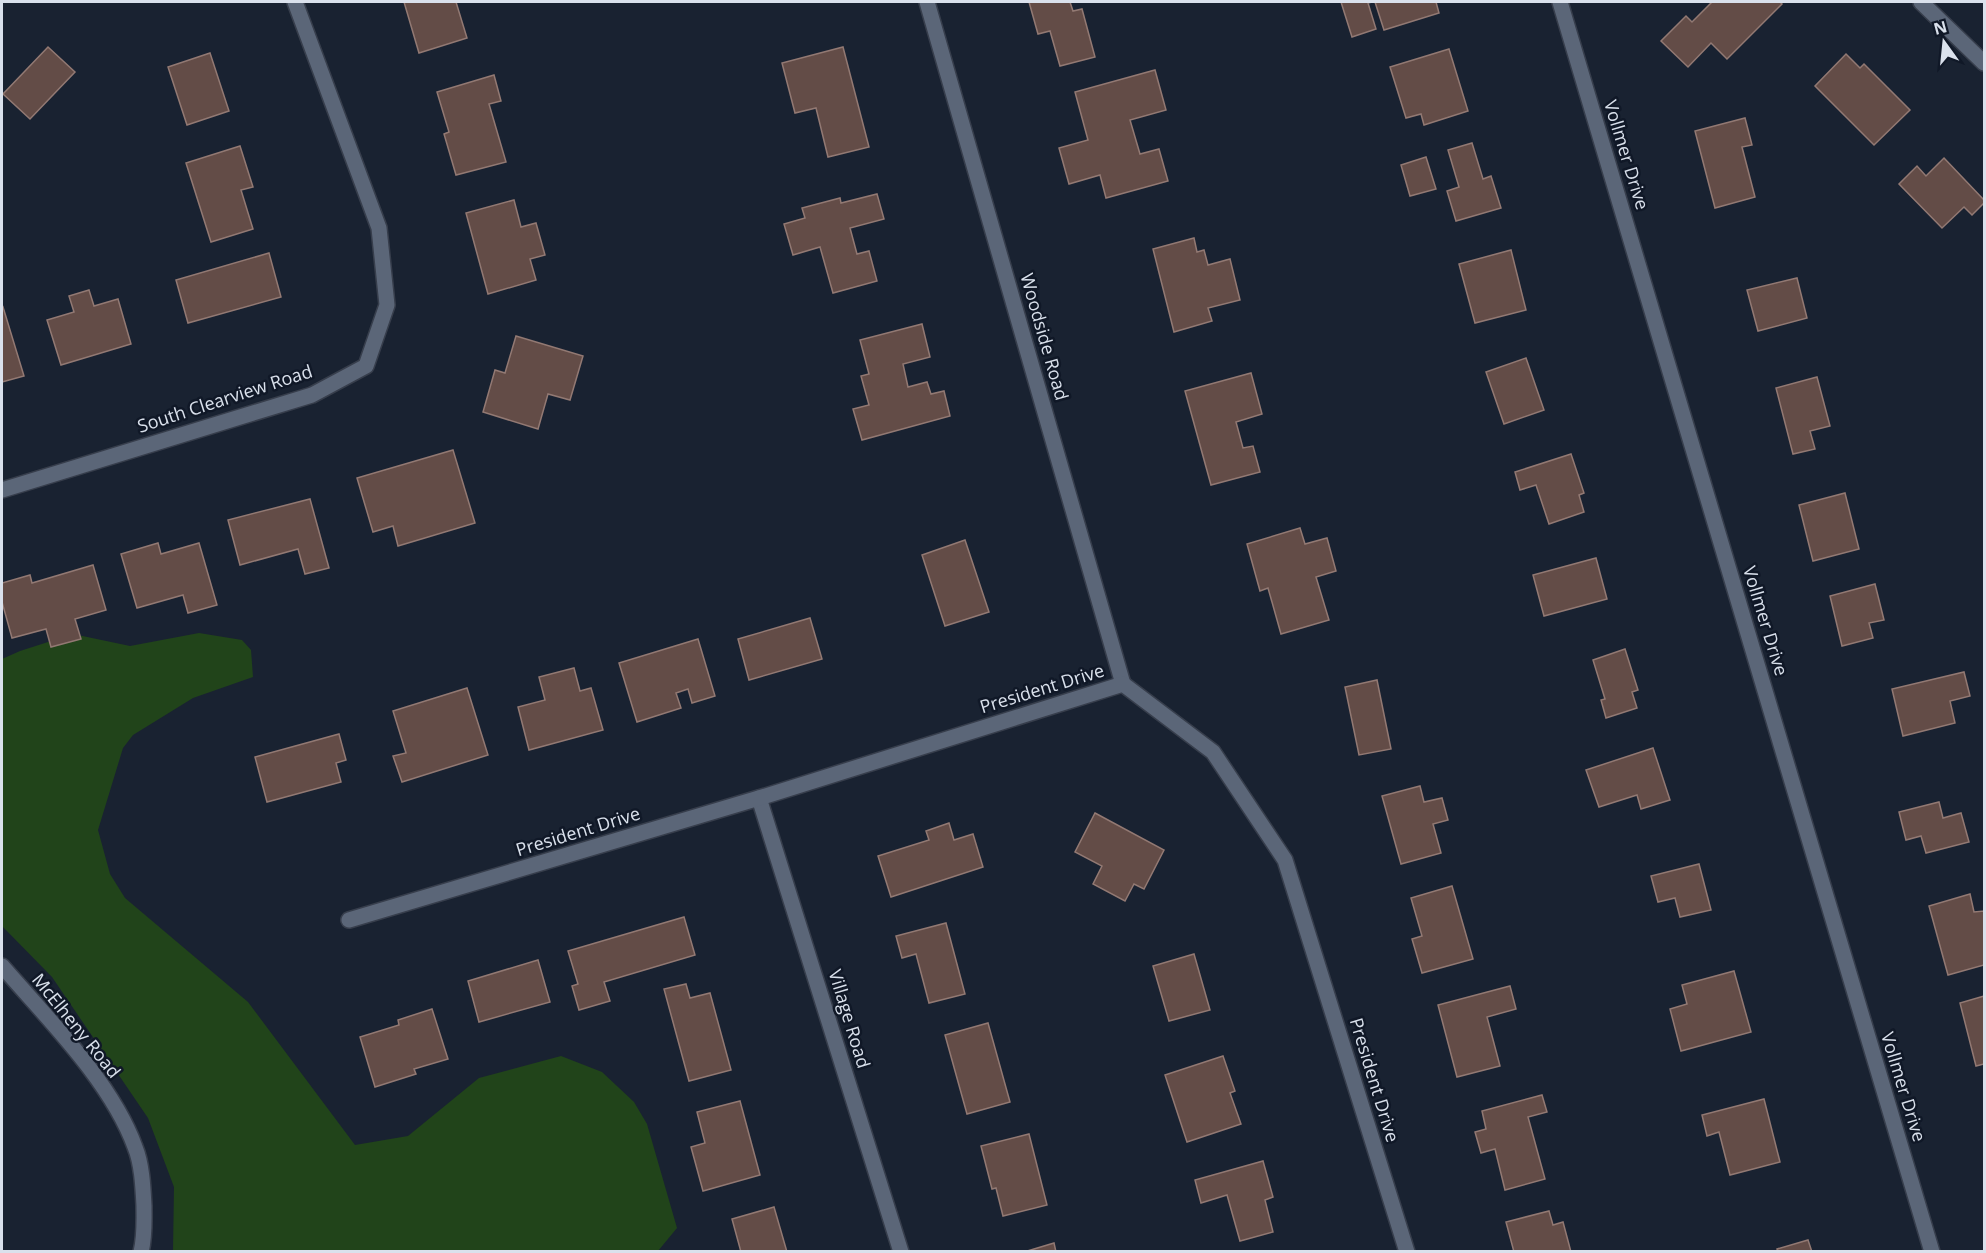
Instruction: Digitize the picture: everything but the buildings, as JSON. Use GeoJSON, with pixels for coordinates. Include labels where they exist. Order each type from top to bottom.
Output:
{"type":"FeatureCollection","features":[{"type":"Feature","properties":{"kind":"street","name":"South Clearview Road"},"geometry":{"type":"LineString","coordinates":[[2,490],[312,395],[366,366],[387,305],[379,228],[295,2]]}},
{"type":"Feature","properties":{"kind":"street","name":"Woodside Road"},"geometry":{"type":"LineString","coordinates":[[927,2],[1123,684]]}},
{"type":"Feature","properties":{"kind":"street","name":"Vollmer Drive"},"geometry":{"type":"LineString","coordinates":[[1560,2],[1932,1251]]}},
{"type":"Feature","properties":{"kind":"street"},"geometry":{"type":"LineString","coordinates":[[1921,2],[1984,63]]}},
{"type":"Feature","properties":{"kind":"street","name":"President Drive"},"geometry":{"type":"LineString","coordinates":[[349,921],[759,798],[1123,684],[1213,752],[1285,860],[1407,1251]]}},
{"type":"Feature","properties":{"kind":"street","name":"Village Road"},"geometry":{"type":"LineString","coordinates":[[759,798],[901,1251]]}},
{"type":"Feature","properties":{"kind":"street","name":"McElheny Road"},"geometry":{"type":"LineString","coordinates":[[2,966],[91,1070],[122,1118],[136,1148],[143,1190],[144,1239],[141,1251]]}},
{"type":"Feature","properties":{"kind":"green space"},"geometry":{"type":"Polygon","coordinates":[[[199,633],[242,640],[251,650],[253,677],[193,698],[133,735],[123,748],[98,830],[110,874],[125,898],[248,1002],[355,1145],[408,1136],[479,1078],[561,1056],[602,1072],[634,1102],[647,1124],[677,1228],[658,1251],[173,1251],[174,1187],[148,1118],[52,977],[2,926],[2,659],[73,634],[130,646],[199,633]]]}}]}
